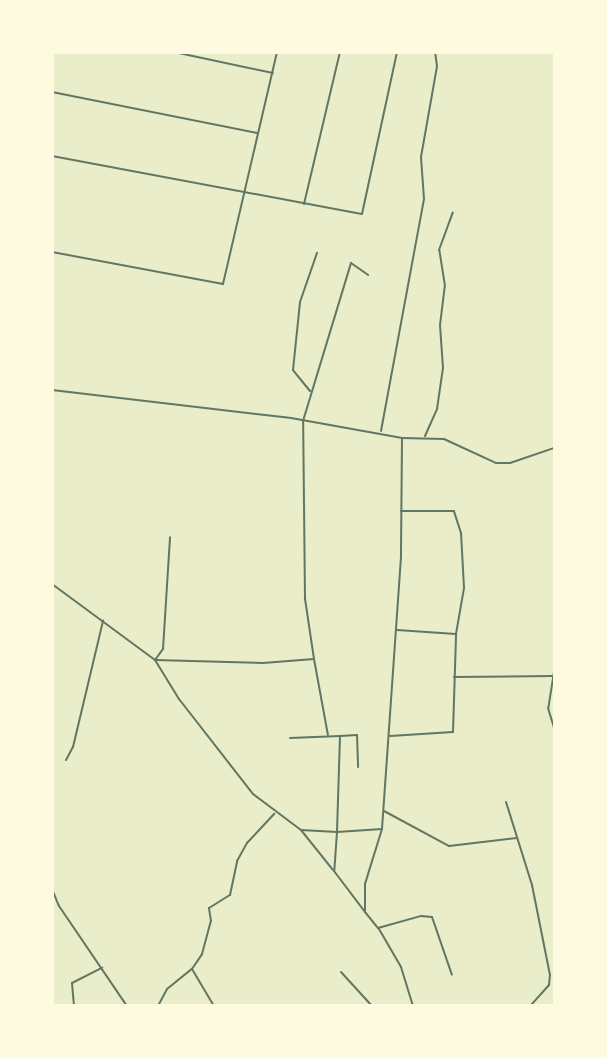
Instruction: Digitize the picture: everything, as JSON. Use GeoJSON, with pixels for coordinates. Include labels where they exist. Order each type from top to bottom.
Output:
{"type":"FeatureCollection","features":[{"type":"Feature","properties":{"kind":"street"},"geometry":{"type":"LineString","coordinates":[[174,52],[273,73]]}},
{"type":"Feature","properties":{"kind":"street"},"geometry":{"type":"LineString","coordinates":[[52,252],[223,284],[278,52]]}},
{"type":"Feature","properties":{"kind":"street"},"geometry":{"type":"LineString","coordinates":[[304,204],[340,52]]}},
{"type":"Feature","properties":{"kind":"street"},"geometry":{"type":"LineString","coordinates":[[52,156],[362,214],[397,52]]}},
{"type":"Feature","properties":{"kind":"street"},"geometry":{"type":"LineString","coordinates":[[381,431],[424,199],[421,158],[436,66],[435,52]]}},
{"type":"Feature","properties":{"kind":"street"},"geometry":{"type":"LineString","coordinates":[[52,92],[257,133]]}},
{"type":"Feature","properties":{"kind":"street"},"geometry":{"type":"LineString","coordinates":[[425,436],[437,409],[443,368],[440,325],[445,286],[440,250],[453,212]]}},
{"type":"Feature","properties":{"kind":"street"},"geometry":{"type":"LineString","coordinates":[[310,392],[293,370],[300,302],[317,253]]}},
{"type":"Feature","properties":{"kind":"street"},"geometry":{"type":"LineString","coordinates":[[328,735],[305,599],[303,421],[351,263],[368,275]]}},
{"type":"Feature","properties":{"kind":"street"},"geometry":{"type":"LineString","coordinates":[[52,390],[381,431],[402,438],[425,436],[444,439],[496,463],[510,463],[554,448]]}},
{"type":"Feature","properties":{"kind":"street"},"geometry":{"type":"LineString","coordinates":[[365,912],[365,884],[382,829],[390,736],[390,668],[396,630],[402,438]]}},
{"type":"Feature","properties":{"kind":"street"},"geometry":{"type":"LineString","coordinates":[[390,736],[453,732],[456,634],[464,588],[461,533],[454,511],[400,511]]}},
{"type":"Feature","properties":{"kind":"street"},"geometry":{"type":"LineString","coordinates":[[155,660],[163,649],[170,537]]}},
{"type":"Feature","properties":{"kind":"street"},"geometry":{"type":"LineString","coordinates":[[52,584],[155,660],[179,699],[253,794],[275,813],[301,830],[378,928],[401,967],[413,1005]]}},
{"type":"Feature","properties":{"kind":"street"},"geometry":{"type":"LineString","coordinates":[[66,760],[76,737],[103,621]]}},
{"type":"Feature","properties":{"kind":"street"},"geometry":{"type":"LineString","coordinates":[[396,630],[456,634]]}},
{"type":"Feature","properties":{"kind":"street"},"geometry":{"type":"LineString","coordinates":[[155,660],[263,663],[314,659]]}},
{"type":"Feature","properties":{"kind":"street"},"geometry":{"type":"LineString","coordinates":[[555,672],[552,676],[548,708],[555,728]]}},
{"type":"Feature","properties":{"kind":"street"},"geometry":{"type":"LineString","coordinates":[[454,677],[552,676]]}},
{"type":"Feature","properties":{"kind":"street"},"geometry":{"type":"LineString","coordinates":[[290,738],[357,735],[358,767]]}},
{"type":"Feature","properties":{"kind":"street"},"geometry":{"type":"LineString","coordinates":[[334,871],[340,736]]}},
{"type":"Feature","properties":{"kind":"street"},"geometry":{"type":"LineString","coordinates":[[506,802],[532,885],[550,975],[549,986],[530,1005]]}},
{"type":"Feature","properties":{"kind":"street"},"geometry":{"type":"LineString","coordinates":[[384,811],[449,846],[517,838]]}},
{"type":"Feature","properties":{"kind":"street"},"geometry":{"type":"LineString","coordinates":[[158,1005],[167,988],[192,969],[206,941],[211,921],[209,908],[230,895],[237,861],[247,843],[275,813]]}},
{"type":"Feature","properties":{"kind":"street"},"geometry":{"type":"LineString","coordinates":[[301,830],[337,832],[382,829]]}},
{"type":"Feature","properties":{"kind":"street"},"geometry":{"type":"LineString","coordinates":[[52,889],[127,1005]]}},
{"type":"Feature","properties":{"kind":"street"},"geometry":{"type":"LineString","coordinates":[[378,928],[421,916],[432,917],[452,975]]}},
{"type":"Feature","properties":{"kind":"street"},"geometry":{"type":"LineString","coordinates":[[74,1005],[72,983],[102,968]]}},
{"type":"Feature","properties":{"kind":"street"},"geometry":{"type":"LineString","coordinates":[[192,969],[214,1005]]}},
{"type":"Feature","properties":{"kind":"street"},"geometry":{"type":"LineString","coordinates":[[341,972],[372,1005]]}}]}
